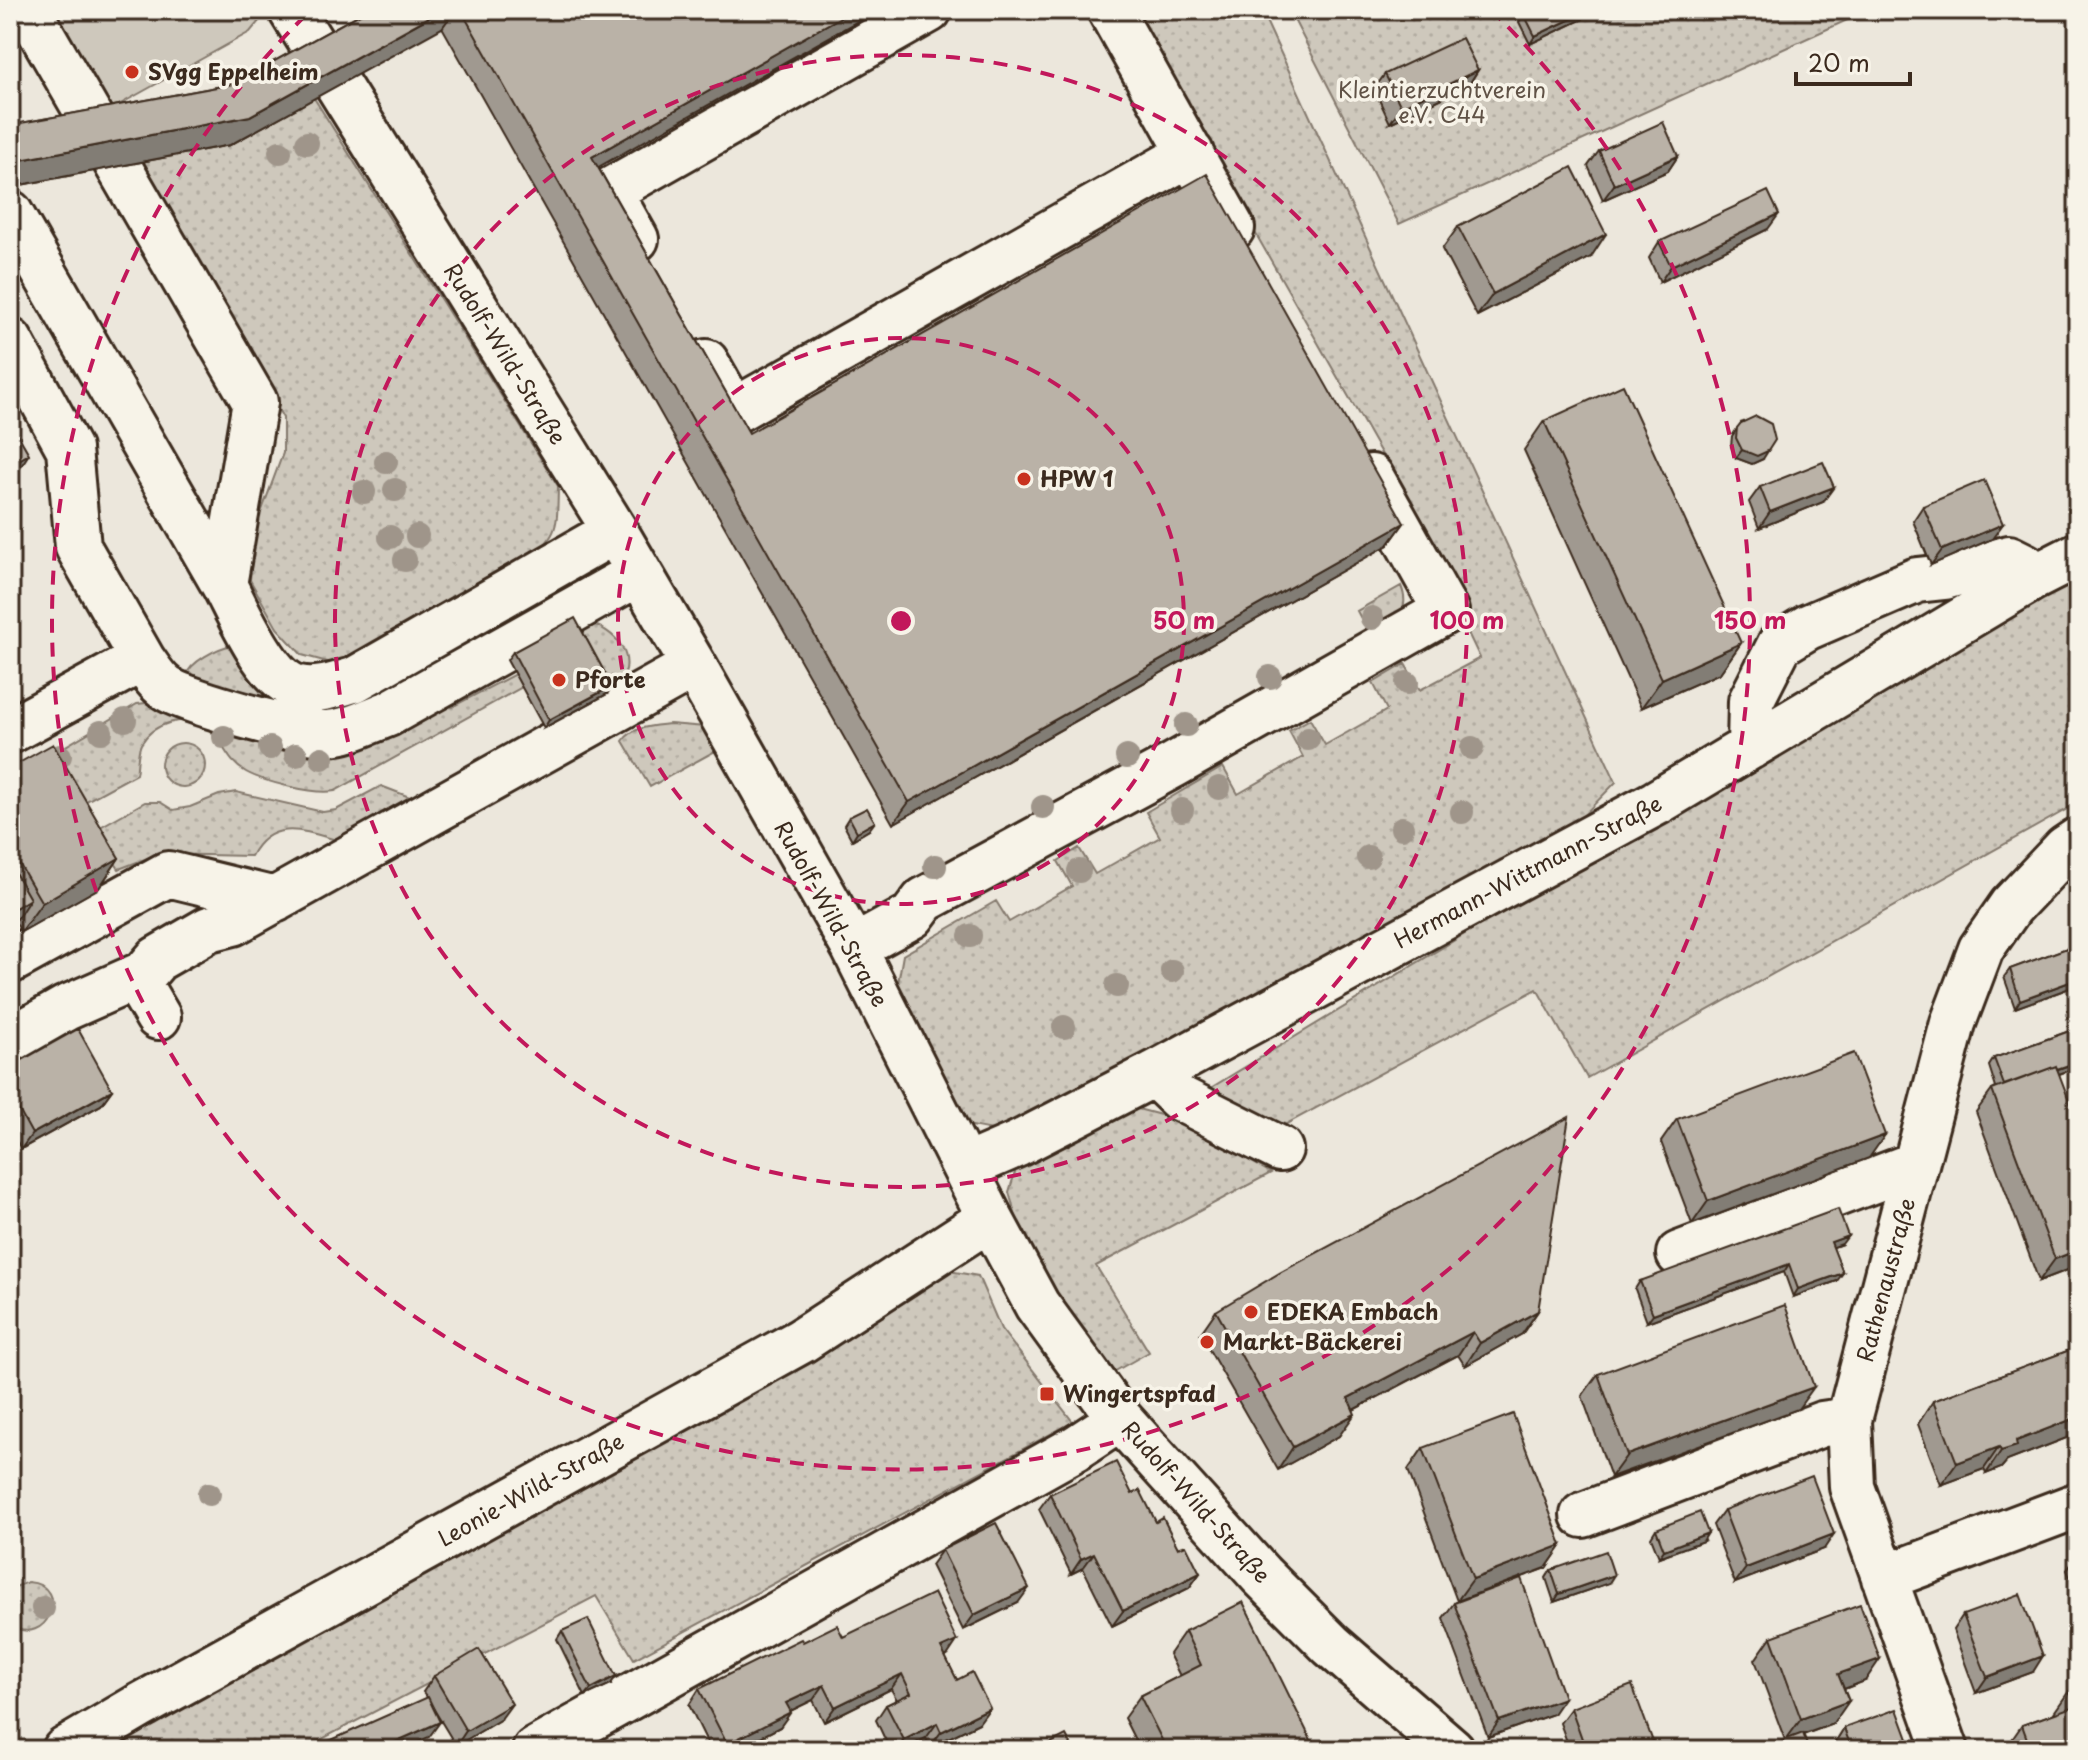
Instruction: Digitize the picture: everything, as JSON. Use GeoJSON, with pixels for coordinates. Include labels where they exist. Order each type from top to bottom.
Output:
{"type":"FeatureCollection","features":[{"type":"Feature","properties":{"kind":"street"},"geometry":{"type":"LineString","coordinates":[[28,10],[255,402],[224,585]]}},
{"type":"Feature","properties":{"kind":"street","name":"Rudolf-Wild-Straße"},"geometry":{"type":"LineString","coordinates":[[291,10],[615,531],[694,666],[854,948],[1037,1305],[1120,1419],[1261,1575],[1331,1645],[1452,1750]]}},
{"type":"Feature","properties":{"kind":"street"},"geometry":{"type":"LineString","coordinates":[[656,273],[609,191],[929,10]]}},
{"type":"Feature","properties":{"kind":"street"},"geometry":{"type":"LineString","coordinates":[[1110,10],[1252,263]]}},
{"type":"Feature","properties":{"kind":"street"},"geometry":{"type":"LineString","coordinates":[[687,329],[734,411],[1191,153]]}},
{"type":"Feature","properties":{"kind":"street"},"geometry":{"type":"LineString","coordinates":[[10,213],[224,585],[254,643],[280,677],[297,688],[323,689],[354,680],[615,531]]}},
{"type":"Feature","properties":{"kind":"street"},"geometry":{"type":"LineString","coordinates":[[10,341],[69,449],[78,547],[142,659],[164,687],[197,702],[304,730],[328,733],[351,728],[388,714],[639,573]]}},
{"type":"Feature","properties":{"kind":"street"},"geometry":{"type":"LineString","coordinates":[[854,948],[912,916],[924,900],[1174,765],[1446,611],[1351,441]]}},
{"type":"Feature","properties":{"kind":"street","name":"Hermann-Wittmann-Straße"},"geometry":{"type":"LineString","coordinates":[[965,1167],[1018,1144],[1154,1074],[1656,803],[2031,579],[2078,555]]}},
{"type":"Feature","properties":{"kind":"street"},"geometry":{"type":"LineString","coordinates":[[1750,747],[1751,701],[1780,644],[1808,627],[1917,580],[1945,577],[2009,558],[2025,566],[2031,579]]}},
{"type":"Feature","properties":{"kind":"street"},"geometry":{"type":"LineString","coordinates":[[10,731],[142,659]]}},
{"type":"Feature","properties":{"kind":"street"},"geometry":{"type":"LineString","coordinates":[[10,1040],[66,1008],[140,975],[167,973],[216,945],[233,923],[694,666]]}},
{"type":"Feature","properties":{"kind":"street","name":"Rathenaustraße"},"geometry":{"type":"LineString","coordinates":[[1946,1750],[1852,1487],[1849,1420],[1953,1023],[1981,949],[2011,906],[2066,848],[2078,840]]}},
{"type":"Feature","properties":{"kind":"street"},"geometry":{"type":"LineString","coordinates":[[10,961],[168,874],[275,900]]}},
{"type":"Feature","properties":{"kind":"street"},"geometry":{"type":"LineString","coordinates":[[912,916],[935,918],[978,895]]}},
{"type":"Feature","properties":{"kind":"street"},"geometry":{"type":"LineString","coordinates":[[140,975],[158,1017]]}},
{"type":"Feature","properties":{"kind":"street"},"geometry":{"type":"LineString","coordinates":[[1154,1074],[1179,1098],[1280,1149]]}},
{"type":"Feature","properties":{"kind":"street"},"geometry":{"type":"LineString","coordinates":[[1679,1254],[1916,1164]]}},
{"type":"Feature","properties":{"kind":"street","name":"Leonie-Wild-Straße"},"geometry":{"type":"LineString","coordinates":[[65,1750],[801,1341],[990,1218]]}},
{"type":"Feature","properties":{"kind":"street"},"geometry":{"type":"LineString","coordinates":[[535,1750],[1076,1448],[1120,1419]]}},
{"type":"Feature","properties":{"kind":"street"},"geometry":{"type":"LineString","coordinates":[[1583,1515],[1822,1424],[1849,1420]]}},
{"type":"Feature","properties":{"kind":"street"},"geometry":{"type":"LineString","coordinates":[[1884,1578],[2078,1505]]}},
{"type":"Feature","properties":{"kind":"green space","name":"SVgg Eppelheim"},"geometry":{"type":"Polygon","coordinates":[[[51,10],[253,10],[260,20],[250,32],[106,112],[51,10]]]}},
{"type":"Feature","properties":{"kind":"green space"},"geometry":{"type":"Polygon","coordinates":[[[1128,10],[1261,10],[1616,782],[1580,819],[1122,1071],[992,1130],[967,1125],[896,994],[903,955],[996,901],[1009,922],[1072,886],[1058,861],[1079,848],[1095,874],[1160,837],[1146,812],[1223,767],[1238,794],[1303,757],[1289,731],[1310,719],[1325,745],[1387,710],[1373,683],[1405,664],[1420,690],[1480,658],[1390,469],[1128,10]]]}},
{"type":"Feature","properties":{"kind":"green space","name":"Kleintierzuchtverein e.V. C44"},"geometry":{"type":"Polygon","coordinates":[[[1289,10],[1869,10],[1399,224],[1289,10]]]}},
{"type":"Feature","properties":{"kind":"green space"},"geometry":{"type":"Polygon","coordinates":[[[297,71],[558,486],[554,530],[525,564],[360,657],[331,663],[302,655],[277,628],[250,580],[254,532],[283,453],[283,418],[140,157],[297,71]]]}},
{"type":"Feature","properties":{"kind":"green space"},"geometry":{"type":"Polygon","coordinates":[[[2078,562],[2078,803],[1587,1078],[1537,989],[1281,1127],[1199,1095],[2078,562]]]}},
{"type":"Feature","properties":{"kind":"green space"},"geometry":{"type":"Polygon","coordinates":[[[1401,586],[1404,596],[1402,611],[1392,622],[1370,636],[1357,611],[1401,586]]]}},
{"type":"Feature","properties":{"kind":"green space"},"geometry":{"type":"Polygon","coordinates":[[[532,596],[540,609],[375,703],[327,720],[186,676],[205,656],[232,645],[275,693],[532,596]]]}},
{"type":"Feature","properties":{"kind":"green space"},"geometry":{"type":"Polygon","coordinates":[[[578,623],[606,631],[622,647],[626,668],[614,690],[578,623]]]}},
{"type":"Feature","properties":{"kind":"green space"},"geometry":{"type":"Polygon","coordinates":[[[515,674],[522,687],[335,791],[290,787],[246,772],[233,762],[211,732],[188,721],[170,723],[153,731],[141,744],[136,774],[81,804],[54,753],[137,704],[146,703],[327,751],[446,696],[452,707],[515,674]]]}},
{"type":"Feature","properties":{"kind":"green space"},"geometry":{"type":"Polygon","coordinates":[[[670,724],[705,727],[717,750],[650,787],[623,741],[638,730],[670,724]]]}},
{"type":"Feature","properties":{"kind":"green space"},"geometry":{"type":"Polygon","coordinates":[[[183,743],[199,749],[205,765],[199,781],[183,787],[167,781],[161,765],[167,749],[183,743]]]}},
{"type":"Feature","properties":{"kind":"green space"},"geometry":{"type":"Polygon","coordinates":[[[381,786],[420,801],[347,843],[307,832],[282,831],[260,843],[251,856],[158,854],[119,869],[93,831],[145,802],[160,802],[173,810],[236,792],[323,812],[336,810],[381,786]]]}},
{"type":"Feature","properties":{"kind":"green space"},"geometry":{"type":"Polygon","coordinates":[[[1134,1108],[1176,1119],[1271,1173],[1096,1266],[1149,1352],[1110,1374],[1052,1293],[1022,1238],[1009,1192],[1017,1166],[1134,1108]]]}},
{"type":"Feature","properties":{"kind":"green space"},"geometry":{"type":"Polygon","coordinates":[[[943,1270],[978,1276],[1001,1329],[1073,1422],[634,1659],[596,1596],[301,1750],[106,1750],[943,1270]]]}},
{"type":"Feature","properties":{"kind":"green space"},"geometry":{"type":"Polygon","coordinates":[[[28,1582],[41,1586],[49,1594],[52,1604],[44,1623],[35,1629],[23,1630],[10,1625],[10,1589],[28,1582]]]}},
{"type":"Feature","properties":{"kind":"building"},"geometry":{"type":"Polygon","coordinates":[[[367,10],[442,10],[250,116],[10,162],[10,125],[233,84],[367,10]]]}},
{"type":"Feature","properties":{"kind":"building","name":"HPW 1"},"geometry":{"type":"Polygon","coordinates":[[[461,10],[853,10],[592,157],[749,433],[1207,174],[1404,523],[909,802],[461,10]]]}},
{"type":"Feature","properties":{"kind":"building"},"geometry":{"type":"Polygon","coordinates":[[[1533,10],[1588,11],[1535,36],[1524,14],[1533,10]]]}},
{"type":"Feature","properties":{"kind":"building"},"geometry":{"type":"Polygon","coordinates":[[[1462,38],[1478,70],[1401,107],[1385,74],[1462,38]]]}},
{"type":"Feature","properties":{"kind":"building"},"geometry":{"type":"Polygon","coordinates":[[[1663,122],[1678,156],[1614,185],[1599,151],[1663,122]]]}},
{"type":"Feature","properties":{"kind":"building"},"geometry":{"type":"Polygon","coordinates":[[[1572,167],[1606,234],[1493,294],[1458,227],[1572,167]]]}},
{"type":"Feature","properties":{"kind":"building"},"geometry":{"type":"Polygon","coordinates":[[[1768,191],[1779,214],[1671,266],[1659,242],[1768,191]]]}},
{"type":"Feature","properties":{"kind":"building"},"geometry":{"type":"Polygon","coordinates":[[[1623,385],[1741,643],[1662,679],[1544,421],[1623,385]]]}},
{"type":"Feature","properties":{"kind":"building"},"geometry":{"type":"Polygon","coordinates":[[[1756,416],[1771,424],[1775,440],[1768,451],[1757,456],[1742,450],[1736,438],[1741,423],[1756,416]]]}},
{"type":"Feature","properties":{"kind":"building"},"geometry":{"type":"Polygon","coordinates":[[[10,421],[29,454],[10,465],[10,421]]]}},
{"type":"Feature","properties":{"kind":"building"},"geometry":{"type":"Polygon","coordinates":[[[1823,462],[1834,487],[1770,512],[1760,487],[1823,462]]]}},
{"type":"Feature","properties":{"kind":"building"},"geometry":{"type":"Polygon","coordinates":[[[1984,480],[2003,524],[1942,550],[1923,506],[1984,480]]]}},
{"type":"Feature","properties":{"kind":"building","name":"Pforte"},"geometry":{"type":"Polygon","coordinates":[[[575,618],[612,686],[549,720],[513,652],[575,618]]]}},
{"type":"Feature","properties":{"kind":"building"},"geometry":{"type":"Polygon","coordinates":[[[53,744],[119,858],[42,903],[10,848],[10,768],[53,744]]]}},
{"type":"Feature","properties":{"kind":"building"},"geometry":{"type":"Polygon","coordinates":[[[867,808],[875,822],[857,832],[849,817],[867,808]]]}},
{"type":"Feature","properties":{"kind":"building"},"geometry":{"type":"Polygon","coordinates":[[[10,864],[30,899],[10,911],[10,864]]]}},
{"type":"Feature","properties":{"kind":"building"},"geometry":{"type":"Polygon","coordinates":[[[2078,944],[2078,979],[2020,1000],[2010,969],[2078,944]]]}},
{"type":"Feature","properties":{"kind":"building"},"geometry":{"type":"Polygon","coordinates":[[[2078,1028],[2078,1062],[2057,1069],[2056,1066],[2004,1085],[1994,1058],[2078,1028]]]}},
{"type":"Feature","properties":{"kind":"building"},"geometry":{"type":"Polygon","coordinates":[[[78,1029],[112,1090],[32,1134],[10,1094],[10,1067],[78,1029]]]}},
{"type":"Feature","properties":{"kind":"building"},"geometry":{"type":"Polygon","coordinates":[[[1854,1053],[1885,1135],[1708,1201],[1677,1119],[1854,1053]]]}},
{"type":"Feature","properties":{"kind":"building"},"geometry":{"type":"Polygon","coordinates":[[[2056,1066],[2078,1124],[2078,1250],[2055,1259],[1992,1090],[2056,1066]]]}},
{"type":"Feature","properties":{"kind":"building"},"geometry":{"type":"Polygon","coordinates":[[[1569,1117],[1538,1311],[1480,1343],[1473,1332],[1348,1398],[1355,1414],[1293,1447],[1216,1311],[1281,1272],[1569,1117]]]}},
{"type":"Feature","properties":{"kind":"building"},"geometry":{"type":"Polygon","coordinates":[[[1838,1209],[1848,1236],[1831,1242],[1843,1273],[1798,1289],[1789,1264],[1653,1314],[1640,1281],[1838,1209]]]}},
{"type":"Feature","properties":{"kind":"building"},"geometry":{"type":"Polygon","coordinates":[[[1785,1305],[1814,1387],[1627,1455],[1598,1374],[1785,1305]]]}},
{"type":"Feature","properties":{"kind":"building"},"geometry":{"type":"Polygon","coordinates":[[[2078,1347],[2078,1417],[2016,1441],[2017,1446],[2001,1451],[1999,1447],[1957,1463],[1933,1401],[2078,1347]]]}},
{"type":"Feature","properties":{"kind":"building"},"geometry":{"type":"Polygon","coordinates":[[[1513,1414],[1562,1545],[1473,1579],[1423,1448],[1513,1414]]]}},
{"type":"Feature","properties":{"kind":"building"},"geometry":{"type":"Polygon","coordinates":[[[1116,1462],[1132,1494],[1140,1490],[1156,1522],[1163,1518],[1178,1548],[1186,1545],[1200,1573],[1123,1611],[1094,1553],[1081,1559],[1050,1494],[1116,1462]]]}},
{"type":"Feature","properties":{"kind":"building"},"geometry":{"type":"Polygon","coordinates":[[[1812,1476],[1834,1534],[1746,1568],[1724,1510],[1812,1476]]]}},
{"type":"Feature","properties":{"kind":"building"},"geometry":{"type":"Polygon","coordinates":[[[1700,1512],[1708,1533],[1664,1550],[1656,1529],[1700,1512]]]}},
{"type":"Feature","properties":{"kind":"building"},"geometry":{"type":"Polygon","coordinates":[[[996,1523],[1029,1588],[974,1615],[942,1550],[996,1523]]]}},
{"type":"Feature","properties":{"kind":"building"},"geometry":{"type":"Polygon","coordinates":[[[1606,1551],[1614,1575],[1559,1594],[1551,1570],[1606,1551]]]}},
{"type":"Feature","properties":{"kind":"building"},"geometry":{"type":"Polygon","coordinates":[[[1521,1578],[1564,1698],[1499,1721],[1454,1603],[1521,1578]]]}},
{"type":"Feature","properties":{"kind":"building"},"geometry":{"type":"Polygon","coordinates":[[[934,1593],[957,1641],[941,1648],[957,1680],[972,1672],[990,1708],[941,1732],[937,1723],[904,1740],[886,1705],[911,1693],[902,1674],[835,1707],[824,1685],[786,1703],[791,1712],[727,1744],[699,1689],[801,1639],[803,1642],[837,1625],[843,1637],[934,1593]]]}},
{"type":"Feature","properties":{"kind":"building"},"geometry":{"type":"Polygon","coordinates":[[[2020,1594],[2043,1656],[1987,1677],[1963,1615],[2020,1594]]]}},
{"type":"Feature","properties":{"kind":"building"},"geometry":{"type":"Polygon","coordinates":[[[1243,1602],[1316,1750],[1167,1750],[1140,1696],[1201,1665],[1185,1631],[1243,1602]]]}},
{"type":"Feature","properties":{"kind":"building"},"geometry":{"type":"Polygon","coordinates":[[[1860,1604],[1880,1659],[1838,1674],[1849,1701],[1801,1719],[1771,1637],[1860,1604]]]}},
{"type":"Feature","properties":{"kind":"building"},"geometry":{"type":"Polygon","coordinates":[[[588,1619],[616,1676],[591,1689],[562,1631],[588,1619]]]}},
{"type":"Feature","properties":{"kind":"building"},"geometry":{"type":"Polygon","coordinates":[[[479,1649],[512,1704],[466,1731],[434,1676],[479,1649]]]}},
{"type":"Feature","properties":{"kind":"building"},"geometry":{"type":"Polygon","coordinates":[[[1632,1685],[1656,1750],[1586,1750],[1571,1708],[1632,1685]]]}},
{"type":"Feature","properties":{"kind":"building"},"geometry":{"type":"Polygon","coordinates":[[[2078,1687],[2078,1750],[2031,1750],[2022,1725],[2075,1706],[2069,1691],[2078,1687]]]}},
{"type":"Feature","properties":{"kind":"building"},"geometry":{"type":"Polygon","coordinates":[[[428,1697],[440,1722],[377,1750],[309,1750],[428,1697]]]}},
{"type":"Feature","properties":{"kind":"building"},"geometry":{"type":"Polygon","coordinates":[[[1897,1709],[1912,1750],[1852,1750],[1844,1728],[1897,1709]]]}},
{"type":"Feature","properties":{"kind":"building"},"geometry":{"type":"Polygon","coordinates":[[[1803,1733],[1809,1750],[1758,1750],[1803,1733]]]}},
{"type":"Feature","properties":{"kind":"building"},"geometry":{"type":"Polygon","coordinates":[[[1066,1735],[1074,1750],[1037,1750],[1066,1735]]]}},
{"type":"Feature","properties":{"kind":"place","name":"SVgg Eppelheim"},"geometry":{"type":"Point","coordinates":[132,72]}},
{"type":"Feature","properties":{"kind":"place","name":"HPW 1"},"geometry":{"type":"Point","coordinates":[1024,479]}},
{"type":"Feature","properties":{"kind":"place","name":"Pforte"},"geometry":{"type":"Point","coordinates":[559,680]}},
{"type":"Feature","properties":{"kind":"place","name":"EDEKA Embach"},"geometry":{"type":"Point","coordinates":[1251,1312]}},
{"type":"Feature","properties":{"kind":"place","name":"Markt-Bäckerei"},"geometry":{"type":"Point","coordinates":[1207,1342]}},
{"type":"Feature","properties":{"kind":"place","name":"Wingertspfad"},"geometry":{"type":"Point","coordinates":[1047,1394]}}]}
